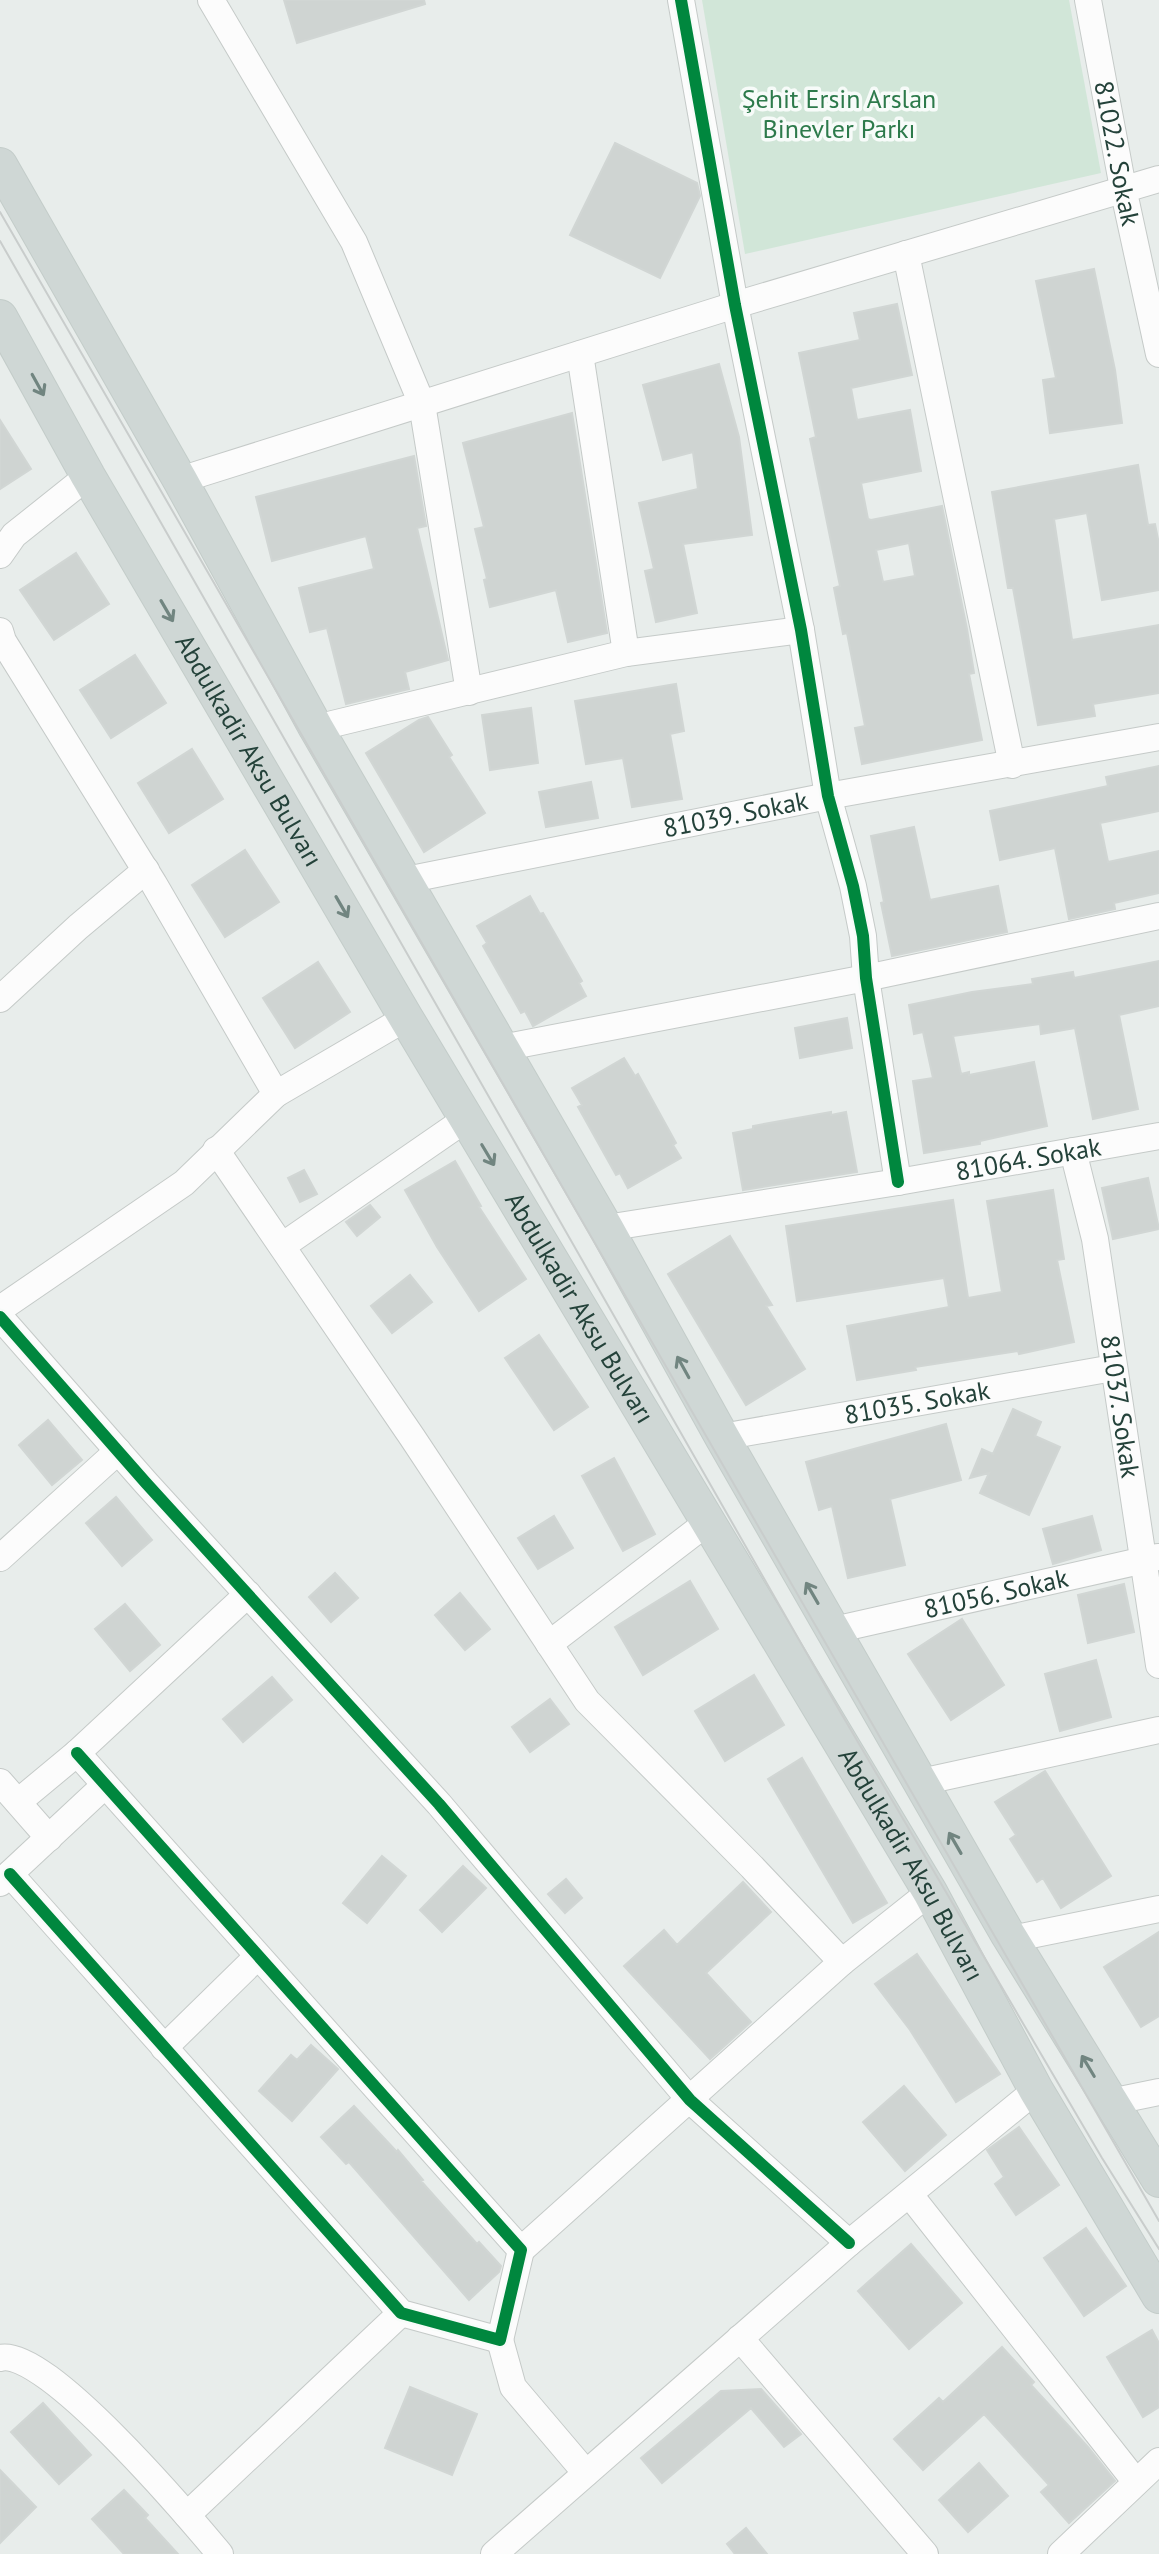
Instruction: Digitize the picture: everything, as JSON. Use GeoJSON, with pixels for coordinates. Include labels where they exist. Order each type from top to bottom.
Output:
{"type":"FeatureCollection","features":[{"type":"Feature","properties":{"kind":"main road"},"geometry":{"type":"LineString","coordinates":[[0,165],[180,480],[316,728],[606,1228],[722,1437],[1011,1939],[1159,2180]]}},
{"type":"Feature","properties":{"kind":"main road","name":"Abdulkadir Aksu Bulvarı"},"geometry":{"type":"LineString","coordinates":[[0,317],[88,476],[406,1018],[930,1892],[1036,2090],[1159,2296]]}},
{"type":"Feature","properties":{"kind":"street"},"geometry":{"type":"LineString","coordinates":[[211,0],[354,242],[422,404],[469,692]]}},
{"type":"Feature","properties":{"kind":"street"},"geometry":{"type":"LineString","coordinates":[[681,0],[735,305],[801,630],[828,796],[853,886],[863,936],[866,978],[898,1182]]}},
{"type":"Feature","properties":{"kind":"street","name":"81022. Sokak"},"geometry":{"type":"LineString","coordinates":[[1088,0],[1123,188],[1159,354]]}},
{"type":"Feature","properties":{"kind":"street"},"geometry":{"type":"LineString","coordinates":[[180,480],[735,305],[1159,179]]}},
{"type":"Feature","properties":{"kind":"street"},"geometry":{"type":"LineString","coordinates":[[906,254],[1012,765]]}},
{"type":"Feature","properties":{"kind":"street"},"geometry":{"type":"LineString","coordinates":[[580,354],[626,653]]}},
{"type":"Feature","properties":{"kind":"street"},"geometry":{"type":"LineString","coordinates":[[0,555],[14,535],[88,476]]}},
{"type":"Feature","properties":{"kind":"street"},"geometry":{"type":"LineString","coordinates":[[316,728],[626,653],[801,630]]}},
{"type":"Feature","properties":{"kind":"street"},"geometry":{"type":"LineString","coordinates":[[0,631],[3,641],[146,870],[276,1094]]}},
{"type":"Feature","properties":{"kind":"street","name":"81039. Sokak"},"geometry":{"type":"LineString","coordinates":[[406,880],[828,796],[1159,737]]}},
{"type":"Feature","properties":{"kind":"street"},"geometry":{"type":"LineString","coordinates":[[0,999],[146,870]]}},
{"type":"Feature","properties":{"kind":"street"},"geometry":{"type":"LineString","coordinates":[[501,1048],[866,978],[1159,916]]}},
{"type":"Feature","properties":{"kind":"street"},"geometry":{"type":"LineString","coordinates":[[0,1309],[184,1183],[276,1094],[406,1018]]}},
{"type":"Feature","properties":{"kind":"street"},"geometry":{"type":"LineString","coordinates":[[282,1246],[466,1119]]}},
{"type":"Feature","properties":{"kind":"street","name":"81064. Sokak"},"geometry":{"type":"LineString","coordinates":[[606,1228],[898,1182],[1159,1136]]}},
{"type":"Feature","properties":{"kind":"street"},"geometry":{"type":"LineString","coordinates":[[216,1150],[587,1701],[842,1962]]}},
{"type":"Feature","properties":{"kind":"street","name":"81037. Sokak"},"geometry":{"type":"LineString","coordinates":[[1073,1151],[1095,1239],[1113,1368],[1151,1558],[1159,1665]]}},
{"type":"Feature","properties":{"kind":"street"},"geometry":{"type":"LineString","coordinates":[[0,1317],[439,1804],[690,2100],[849,2243]]}},
{"type":"Feature","properties":{"kind":"street","name":"81035. Sokak"},"geometry":{"type":"LineString","coordinates":[[722,1437],[1113,1368]]}},
{"type":"Feature","properties":{"kind":"street"},"geometry":{"type":"LineString","coordinates":[[0,1558],[118,1451]]}},
{"type":"Feature","properties":{"kind":"street"},"geometry":{"type":"LineString","coordinates":[[549,1644],[708,1522]]}},
{"type":"Feature","properties":{"kind":"street","name":"81056. Sokak"},"geometry":{"type":"LineString","coordinates":[[834,1630],[1151,1558]]}},
{"type":"Feature","properties":{"kind":"street"},"geometry":{"type":"LineString","coordinates":[[18,1802],[77,1753],[248,1594]]}},
{"type":"Feature","properties":{"kind":"street"},"geometry":{"type":"LineString","coordinates":[[921,1782],[1159,1730]]}},
{"type":"Feature","properties":{"kind":"street"},"geometry":{"type":"LineString","coordinates":[[77,1753],[521,2250]]}},
{"type":"Feature","properties":{"kind":"street"},"geometry":{"type":"LineString","coordinates":[[0,1782],[49,1838]]}},
{"type":"Feature","properties":{"kind":"street"},"geometry":{"type":"LineString","coordinates":[[104,1786],[5,1879],[164,2048],[401,2313],[500,2340]]}},
{"type":"Feature","properties":{"kind":"street"},"geometry":{"type":"LineString","coordinates":[[586,2473],[513,2387],[500,2340],[521,2250],[842,1962],[930,1892]]}},
{"type":"Feature","properties":{"kind":"street"},"geometry":{"type":"LineString","coordinates":[[1011,1939],[1159,1909]]}},
{"type":"Feature","properties":{"kind":"street"},"geometry":{"type":"LineString","coordinates":[[164,2048],[257,1957]]}},
{"type":"Feature","properties":{"kind":"street"},"geometry":{"type":"LineString","coordinates":[[494,2554],[849,2243],[1036,2090]]}},
{"type":"Feature","properties":{"kind":"street"},"geometry":{"type":"LineString","coordinates":[[1110,2102],[1159,2092]]}},
{"type":"Feature","properties":{"kind":"street"},"geometry":{"type":"LineString","coordinates":[[910,2195],[1136,2482]]}},
{"type":"Feature","properties":{"kind":"street"},"geometry":{"type":"LineString","coordinates":[[187,2515],[401,2313]]}},
{"type":"Feature","properties":{"kind":"street"},"geometry":{"type":"LineString","coordinates":[[740,2338],[925,2554]]}},
{"type":"Feature","properties":{"kind":"street"},"geometry":{"type":"LineString","coordinates":[[2,2354],[27,2364],[57,2383],[158,2482],[220,2554]]}},
{"type":"Feature","properties":{"kind":"street"},"geometry":{"type":"LineString","coordinates":[[1061,2554],[1159,2461]]}},
{"type":"Feature","properties":{"kind":"green space","name":"Şehit Ersin Arslan Binevler Parkı"},"geometry":{"type":"Polygon","coordinates":[[[702,0],[1069,0],[1101,173],[745,254],[702,0]]]}},
{"type":"Feature","properties":{"kind":"building"},"geometry":{"type":"Polygon","coordinates":[[[284,0],[424,0],[425,4],[297,43],[284,0]]]}},
{"type":"Feature","properties":{"kind":"building"},"geometry":{"type":"Polygon","coordinates":[[[615,143],[697,183],[700,196],[660,278],[570,235],[615,143]]]}},
{"type":"Feature","properties":{"kind":"building"},"geometry":{"type":"Polygon","coordinates":[[[1094,269],[1115,370],[1122,423],[1050,433],[1043,380],[1056,378],[1036,281],[1094,269]]]}},
{"type":"Feature","properties":{"kind":"building"},"geometry":{"type":"Polygon","coordinates":[[[897,304],[912,375],[851,388],[857,420],[910,410],[921,471],[861,483],[868,519],[942,506],[967,629],[974,673],[969,674],[982,740],[862,764],[855,728],[865,726],[847,633],[843,634],[834,588],[840,586],[810,439],[816,437],[799,353],[860,340],[854,313],[897,304]],[[909,543],[876,550],[883,582],[915,576],[909,543]]]}},
{"type":"Feature","properties":{"kind":"building"},"geometry":{"type":"Polygon","coordinates":[[[719,364],[739,437],[752,535],[683,544],[697,613],[656,622],[645,571],[654,569],[639,503],[698,489],[693,452],[663,460],[643,385],[719,364]]]}},
{"type":"Feature","properties":{"kind":"building"},"geometry":{"type":"Polygon","coordinates":[[[572,413],[607,633],[568,642],[556,590],[490,607],[475,529],[484,527],[463,443],[572,413]]]}},
{"type":"Feature","properties":{"kind":"building"},"geometry":{"type":"Polygon","coordinates":[[[0,420],[31,469],[0,489],[0,420]]]}},
{"type":"Feature","properties":{"kind":"building"},"geometry":{"type":"Polygon","coordinates":[[[414,456],[426,526],[417,528],[448,660],[405,672],[409,689],[346,704],[327,628],[310,632],[299,588],[374,569],[366,536],[272,561],[256,497],[414,456]]]}},
{"type":"Feature","properties":{"kind":"building"},"geometry":{"type":"Polygon","coordinates":[[[1138,465],[1148,525],[1155,524],[1159,544],[1159,590],[1102,600],[1087,513],[1054,519],[1072,640],[1159,625],[1159,693],[1093,704],[1095,716],[1038,725],[1013,588],[1008,588],[992,492],[1138,465]]]}},
{"type":"Feature","properties":{"kind":"building"},"geometry":{"type":"Polygon","coordinates":[[[76,553],[109,604],[54,640],[20,590],[76,553]]]}},
{"type":"Feature","properties":{"kind":"building"},"geometry":{"type":"Polygon","coordinates":[[[135,655],[166,703],[111,738],[80,690],[135,655]]]}},
{"type":"Feature","properties":{"kind":"building"},"geometry":{"type":"Polygon","coordinates":[[[676,684],[684,731],[670,734],[682,799],[632,807],[623,758],[586,764],[575,701],[676,684]]]}},
{"type":"Feature","properties":{"kind":"building"},"geometry":{"type":"Polygon","coordinates":[[[531,708],[538,763],[490,770],[482,715],[531,708]]]}},
{"type":"Feature","properties":{"kind":"building"},"geometry":{"type":"Polygon","coordinates":[[[428,717],[485,813],[424,852],[366,753],[428,717]]]}},
{"type":"Feature","properties":{"kind":"building"},"geometry":{"type":"Polygon","coordinates":[[[192,749],[223,799],[169,833],[138,783],[192,749]]]}},
{"type":"Feature","properties":{"kind":"building"},"geometry":{"type":"Polygon","coordinates":[[[1159,766],[1159,811],[1100,823],[1108,862],[1159,851],[1159,893],[1114,903],[1115,909],[1069,919],[1055,848],[1000,860],[990,811],[1108,786],[1106,777],[1159,766]]]}},
{"type":"Feature","properties":{"kind":"building"},"geometry":{"type":"Polygon","coordinates":[[[591,782],[598,818],[546,827],[539,792],[591,782]]]}},
{"type":"Feature","properties":{"kind":"building"},"geometry":{"type":"Polygon","coordinates":[[[914,827],[930,900],[998,886],[1007,932],[892,956],[871,836],[914,827]]]}},
{"type":"Feature","properties":{"kind":"building"},"geometry":{"type":"Polygon","coordinates":[[[245,850],[279,902],[225,937],[192,885],[245,850]]]}},
{"type":"Feature","properties":{"kind":"building"},"geometry":{"type":"Polygon","coordinates":[[[530,896],[582,981],[579,983],[586,996],[533,1026],[525,1011],[521,1013],[483,946],[487,943],[477,926],[530,896]]]}},
{"type":"Feature","properties":{"kind":"building"},"geometry":{"type":"Polygon","coordinates":[[[1159,961],[1159,1006],[1119,1015],[1138,1109],[1093,1119],[1075,1028],[1041,1034],[1040,1024],[953,1036],[961,1074],[1034,1062],[1047,1126],[980,1141],[980,1144],[924,1153],[913,1081],[933,1078],[923,1032],[914,1034],[909,1005],[1033,984],[1032,979],[1073,972],[1074,978],[1159,961]]]}},
{"type":"Feature","properties":{"kind":"building"},"geometry":{"type":"Polygon","coordinates":[[[318,962],[350,1012],[295,1048],[263,998],[318,962]]]}},
{"type":"Feature","properties":{"kind":"building"},"geometry":{"type":"Polygon","coordinates":[[[847,1018],[852,1048],[800,1058],[795,1028],[847,1018]]]}},
{"type":"Feature","properties":{"kind":"building"},"geometry":{"type":"Polygon","coordinates":[[[624,1058],[635,1076],[638,1074],[681,1158],[628,1188],[620,1173],[616,1175],[578,1107],[582,1105],[572,1088],[624,1058]]]}},
{"type":"Feature","properties":{"kind":"building"},"geometry":{"type":"Polygon","coordinates":[[[831,1112],[831,1115],[846,1112],[857,1172],[743,1190],[733,1133],[753,1129],[753,1126],[831,1112]]]}},
{"type":"Feature","properties":{"kind":"building"},"geometry":{"type":"Polygon","coordinates":[[[455,1161],[479,1207],[526,1279],[479,1311],[437,1247],[405,1190],[455,1161]]]}},
{"type":"Feature","properties":{"kind":"building"},"geometry":{"type":"Polygon","coordinates":[[[304,1170],[317,1194],[300,1202],[288,1178],[304,1170]]]}},
{"type":"Feature","properties":{"kind":"building"},"geometry":{"type":"Polygon","coordinates":[[[1148,1178],[1159,1229],[1113,1239],[1102,1188],[1148,1178]]]}},
{"type":"Feature","properties":{"kind":"building"},"geometry":{"type":"Polygon","coordinates":[[[1053,1190],[1064,1259],[1057,1260],[1074,1342],[1019,1354],[1018,1351],[915,1367],[916,1370],[857,1380],[847,1326],[949,1307],[944,1278],[797,1301],[786,1226],[953,1200],[968,1298],[1002,1292],[987,1201],[1053,1190]]]}},
{"type":"Feature","properties":{"kind":"building"},"geometry":{"type":"Polygon","coordinates":[[[370,1205],[380,1217],[357,1236],[346,1222],[370,1205]]]}},
{"type":"Feature","properties":{"kind":"building"},"geometry":{"type":"Polygon","coordinates":[[[730,1236],[772,1305],[766,1306],[805,1369],[746,1405],[668,1274],[730,1236]]]}},
{"type":"Feature","properties":{"kind":"building"},"geometry":{"type":"Polygon","coordinates":[[[410,1275],[432,1302],[392,1333],[371,1306],[410,1275]]]}},
{"type":"Feature","properties":{"kind":"building"},"geometry":{"type":"Polygon","coordinates":[[[539,1335],[588,1407],[554,1430],[505,1358],[539,1335]]]}},
{"type":"Feature","properties":{"kind":"building"},"geometry":{"type":"Polygon","coordinates":[[[1013,1409],[1041,1422],[1035,1436],[1060,1447],[1029,1515],[980,1493],[989,1473],[970,1478],[982,1449],[993,1454],[1013,1409]]]}},
{"type":"Feature","properties":{"kind":"building"},"geometry":{"type":"Polygon","coordinates":[[[48,1420],[82,1460],[52,1485],[19,1445],[48,1420]]]}},
{"type":"Feature","properties":{"kind":"building"},"geometry":{"type":"Polygon","coordinates":[[[946,1424],[961,1480],[890,1499],[905,1565],[848,1578],[832,1506],[819,1510],[806,1462],[946,1424]]]}},
{"type":"Feature","properties":{"kind":"building"},"geometry":{"type":"Polygon","coordinates":[[[614,1458],[655,1534],[623,1551],[582,1476],[614,1458]]]}},
{"type":"Feature","properties":{"kind":"building"},"geometry":{"type":"Polygon","coordinates":[[[116,1497],[152,1540],[122,1566],[86,1523],[116,1497]]]}},
{"type":"Feature","properties":{"kind":"building"},"geometry":{"type":"Polygon","coordinates":[[[554,1516],[573,1548],[538,1569],[518,1538],[554,1516]]]}},
{"type":"Feature","properties":{"kind":"building"},"geometry":{"type":"Polygon","coordinates":[[[1092,1516],[1101,1550],[1053,1564],[1043,1529],[1092,1516]]]}},
{"type":"Feature","properties":{"kind":"building"},"geometry":{"type":"Polygon","coordinates":[[[335,1573],[358,1598],[331,1622],[309,1597],[335,1573]]]}},
{"type":"Feature","properties":{"kind":"building"},"geometry":{"type":"Polygon","coordinates":[[[690,1581],[718,1629],[643,1675],[615,1627],[690,1581]]]}},
{"type":"Feature","properties":{"kind":"building"},"geometry":{"type":"Polygon","coordinates":[[[1124,1584],[1134,1632],[1088,1643],[1078,1595],[1124,1584]]]}},
{"type":"Feature","properties":{"kind":"building"},"geometry":{"type":"Polygon","coordinates":[[[460,1593],[490,1629],[465,1650],[435,1615],[460,1593]]]}},
{"type":"Feature","properties":{"kind":"building"},"geometry":{"type":"Polygon","coordinates":[[[125,1604],[160,1645],[130,1671],[95,1629],[125,1604]]]}},
{"type":"Feature","properties":{"kind":"building"},"geometry":{"type":"Polygon","coordinates":[[[962,1619],[1004,1685],[951,1720],[908,1654],[962,1619]]]}},
{"type":"Feature","properties":{"kind":"building"},"geometry":{"type":"Polygon","coordinates":[[[1096,1660],[1111,1717],[1060,1731],[1045,1674],[1096,1660]]]}},
{"type":"Feature","properties":{"kind":"building"},"geometry":{"type":"Polygon","coordinates":[[[754,1675],[784,1725],[725,1761],[695,1711],[754,1675]]]}},
{"type":"Feature","properties":{"kind":"building"},"geometry":{"type":"Polygon","coordinates":[[[272,1677],[292,1700],[243,1742],[223,1719],[272,1677]]]}},
{"type":"Feature","properties":{"kind":"building"},"geometry":{"type":"Polygon","coordinates":[[[550,1699],[569,1724],[530,1752],[512,1727],[550,1699]]]}},
{"type":"Feature","properties":{"kind":"building"},"geometry":{"type":"Polygon","coordinates":[[[802,1758],[887,1903],[853,1923],[768,1779],[802,1758]]]}},
{"type":"Feature","properties":{"kind":"building"},"geometry":{"type":"Polygon","coordinates":[[[1045,1771],[1111,1876],[1061,1908],[1043,1878],[1037,1882],[1010,1839],[1016,1835],[995,1802],[1045,1771]]]}},
{"type":"Feature","properties":{"kind":"building"},"geometry":{"type":"Polygon","coordinates":[[[382,1856],[406,1876],[367,1923],[343,1903],[382,1856]]]}},
{"type":"Feature","properties":{"kind":"building"},"geometry":{"type":"Polygon","coordinates":[[[463,1866],[486,1888],[442,1932],[420,1910],[463,1866]]]}},
{"type":"Feature","properties":{"kind":"building"},"geometry":{"type":"Polygon","coordinates":[[[566,1879],[582,1898],[565,1913],[548,1894],[566,1879]]]}},
{"type":"Feature","properties":{"kind":"building"},"geometry":{"type":"Polygon","coordinates":[[[743,1882],[771,1912],[706,1973],[751,2022],[710,2059],[624,1966],[664,1930],[677,1945],[743,1882]]]}},
{"type":"Feature","properties":{"kind":"building"},"geometry":{"type":"Polygon","coordinates":[[[1159,1932],[1159,2016],[1141,2027],[1104,1967],[1159,1932]]]}},
{"type":"Feature","properties":{"kind":"building"},"geometry":{"type":"Polygon","coordinates":[[[917,1954],[1000,2074],[956,2102],[910,2030],[875,1984],[917,1954]]]}},
{"type":"Feature","properties":{"kind":"building"},"geometry":{"type":"Polygon","coordinates":[[[311,2045],[338,2069],[292,2121],[259,2091],[291,2055],[297,2060],[311,2045]]]}},
{"type":"Feature","properties":{"kind":"building"},"geometry":{"type":"Polygon","coordinates":[[[904,2086],[946,2135],[905,2171],[863,2122],[904,2086]]]}},
{"type":"Feature","properties":{"kind":"building"},"geometry":{"type":"Polygon","coordinates":[[[354,2106],[398,2150],[477,2244],[479,2242],[501,2266],[499,2272],[469,2300],[349,2162],[346,2164],[321,2137],[354,2106]]]}},
{"type":"Feature","properties":{"kind":"building"},"geometry":{"type":"Polygon","coordinates":[[[1019,2127],[1059,2185],[1016,2215],[995,2184],[1004,2177],[987,2150],[1019,2127]]]}},
{"type":"Feature","properties":{"kind":"building"},"geometry":{"type":"Polygon","coordinates":[[[1086,2228],[1126,2286],[1084,2316],[1044,2258],[1086,2228]]]}},
{"type":"Feature","properties":{"kind":"building"},"geometry":{"type":"Polygon","coordinates":[[[911,2244],[962,2303],[909,2349],[858,2291],[911,2244]]]}},
{"type":"Feature","properties":{"kind":"building"},"geometry":{"type":"Polygon","coordinates":[[[1152,2330],[1159,2343],[1159,2407],[1143,2417],[1107,2357],[1152,2330]]]}},
{"type":"Feature","properties":{"kind":"building"},"geometry":{"type":"Polygon","coordinates":[[[1002,2347],[1115,2481],[1069,2523],[1041,2492],[1049,2485],[984,2414],[923,2470],[894,2439],[939,2398],[943,2402],[1002,2347]]]}},
{"type":"Feature","properties":{"kind":"building"},"geometry":{"type":"Polygon","coordinates":[[[410,2387],[477,2414],[452,2475],[385,2448],[410,2387]]]}},
{"type":"Feature","properties":{"kind":"building"},"geometry":{"type":"Polygon","coordinates":[[[761,2389],[801,2434],[784,2447],[751,2408],[662,2483],[641,2458],[721,2391],[761,2389]]]}},
{"type":"Feature","properties":{"kind":"building"},"geometry":{"type":"Polygon","coordinates":[[[43,2403],[91,2455],[59,2484],[11,2432],[43,2403]]]}},
{"type":"Feature","properties":{"kind":"building"},"geometry":{"type":"Polygon","coordinates":[[[979,2463],[1008,2496],[968,2532],[939,2500],[979,2463]]]}},
{"type":"Feature","properties":{"kind":"building"},"geometry":{"type":"Polygon","coordinates":[[[0,2470],[36,2507],[0,2543],[0,2470]]]}},
{"type":"Feature","properties":{"kind":"building"},"geometry":{"type":"Polygon","coordinates":[[[124,2490],[178,2554],[124,2554],[92,2519],[124,2490]]]}},
{"type":"Feature","properties":{"kind":"building"},"geometry":{"type":"Polygon","coordinates":[[[746,2528],[767,2554],[735,2554],[727,2544],[746,2528]]]}},
{"type":"Feature","properties":{"kind":"tram line"},"geometry":{"type":"LineString","coordinates":[[0,212],[1159,2221]]}},
{"type":"Feature","properties":{"kind":"tram line"},"geometry":{"type":"LineString","coordinates":[[0,241],[838,1708],[1102,2158],[1159,2249]]}},
{"type":"Feature","properties":{"kind":"cycle path"},"geometry":{"type":"LineString","coordinates":[[681,0],[735,305],[801,630],[828,796],[853,886],[863,936],[866,978],[898,1182]]}},
{"type":"Feature","properties":{"kind":"cycle path"},"geometry":{"type":"LineString","coordinates":[[0,1317],[146,1483],[439,1804],[690,2100],[849,2243]]}},
{"type":"Feature","properties":{"kind":"cycle path"},"geometry":{"type":"LineString","coordinates":[[10,1874],[401,2313],[500,2340],[521,2250],[77,1753]]}}]}
